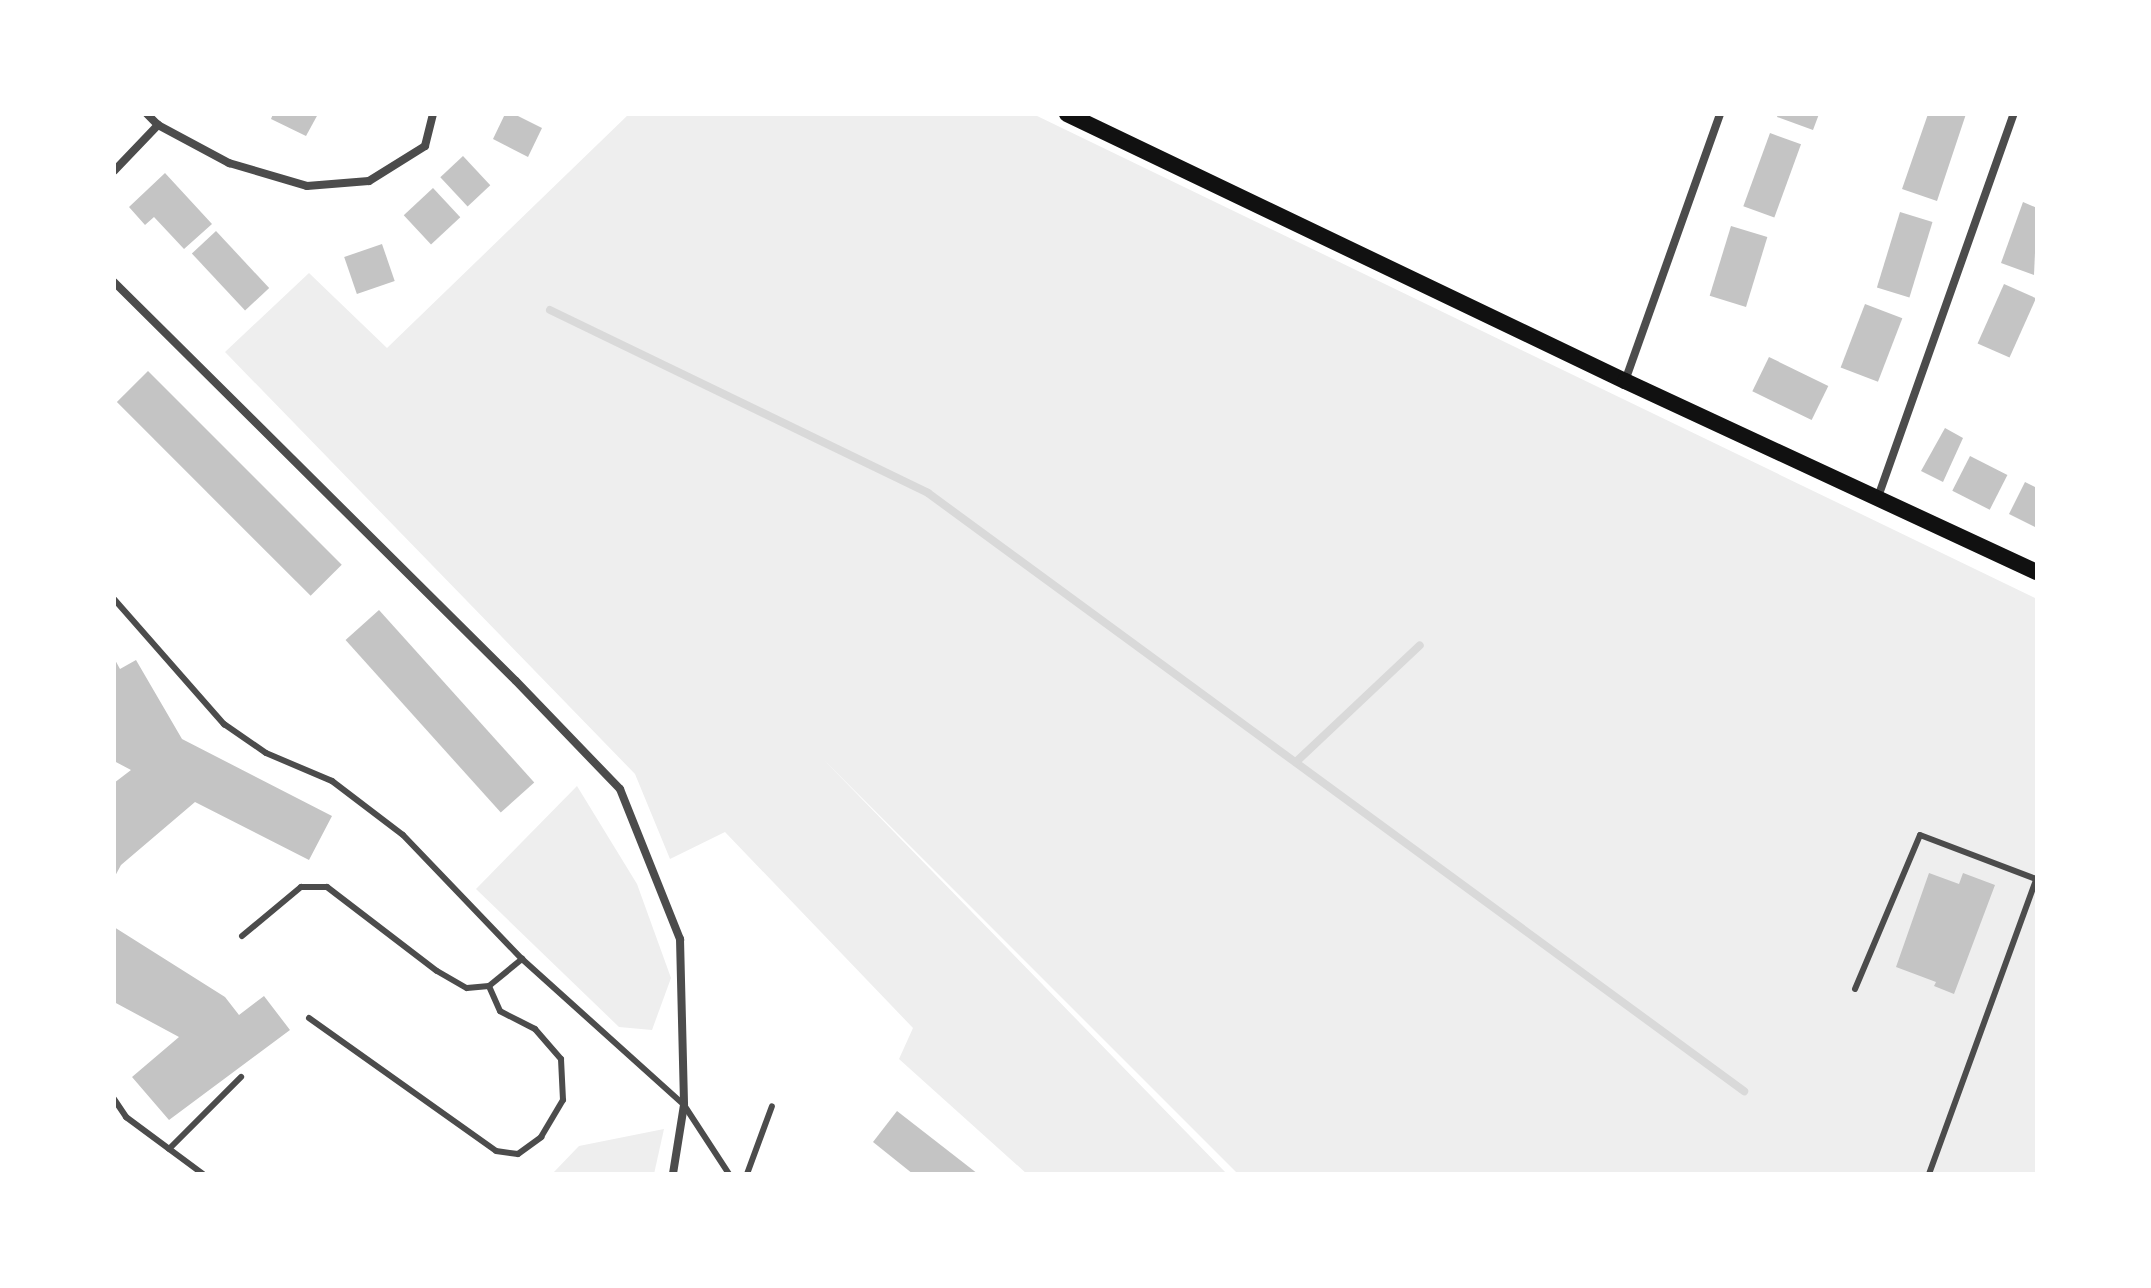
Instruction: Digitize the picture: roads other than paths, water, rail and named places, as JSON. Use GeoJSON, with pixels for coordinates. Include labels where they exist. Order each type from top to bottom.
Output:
{"type":"FeatureCollection","features":[{"type":"Feature","properties":{"kind":"main road"},"geometry":{"type":"LineString","coordinates":[[1067,114],[1625,381],[2037,572]]}},
{"type":"Feature","properties":{"kind":"street"},"geometry":{"type":"LineString","coordinates":[[147,114],[158,125],[229,163],[307,186],[369,181],[425,146],[433,114]]}},
{"type":"Feature","properties":{"kind":"street"},"geometry":{"type":"LineString","coordinates":[[1625,381],[1720,114]]}},
{"type":"Feature","properties":{"kind":"street"},"geometry":{"type":"LineString","coordinates":[[1878,497],[2014,114]]}},
{"type":"Feature","properties":{"kind":"street"},"geometry":{"type":"LineString","coordinates":[[114,171],[158,125]]}},
{"type":"Feature","properties":{"kind":"street"},"geometry":{"type":"LineString","coordinates":[[114,282],[516,681],[620,789],[680,939],[684,1105],[673,1174]]}},
{"type":"Feature","properties":{"kind":"lane"},"geometry":{"type":"LineString","coordinates":[[114,599],[224,724],[266,753],[332,781],[403,835],[522,959],[684,1105],[729,1174]]}},
{"type":"Feature","properties":{"kind":"lane"},"geometry":{"type":"LineString","coordinates":[[1855,989],[1920,835],[2037,878],[1929,1174]]}},
{"type":"Feature","properties":{"kind":"lane"},"geometry":{"type":"LineString","coordinates":[[242,936],[301,887],[327,887],[437,971],[467,988],[489,986],[522,959]]}},
{"type":"Feature","properties":{"kind":"lane"},"geometry":{"type":"LineString","coordinates":[[309,1018],[496,1151],[518,1154],[541,1137],[563,1100],[561,1059],[535,1029],[500,1011],[489,986]]}},
{"type":"Feature","properties":{"kind":"lane"},"geometry":{"type":"LineString","coordinates":[[169,1149],[241,1077]]}},
{"type":"Feature","properties":{"kind":"lane"},"geometry":{"type":"LineString","coordinates":[[114,1099],[126,1117],[203,1174]]}},
{"type":"Feature","properties":{"kind":"lane"},"geometry":{"type":"LineString","coordinates":[[747,1174],[772,1106]]}},
{"type":"Feature","properties":{"kind":"waterway"},"geometry":{"type":"LineString","coordinates":[[550,310],[928,493],[1744,1091]]}},
{"type":"Feature","properties":{"kind":"waterway"},"geometry":{"type":"LineString","coordinates":[[1296,762],[1420,645]]}}]}
